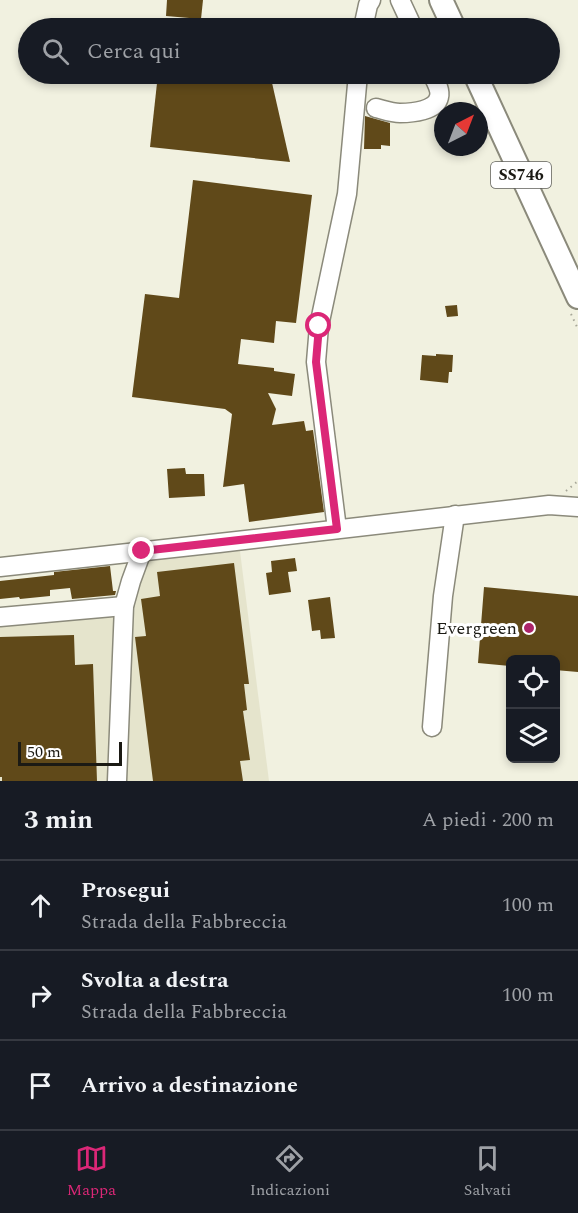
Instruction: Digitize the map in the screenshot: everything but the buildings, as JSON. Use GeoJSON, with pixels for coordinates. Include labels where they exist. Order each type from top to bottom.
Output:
{"type":"FeatureCollection","features":[{"type":"Feature","properties":{"kind":"main road"},"geometry":{"type":"LineString","coordinates":[[441,0],[449,18]]}},
{"type":"Feature","properties":{"kind":"main road","name":"SS746"},"geometry":{"type":"LineString","coordinates":[[480,84],[575,288]]}},
{"type":"Feature","properties":{"kind":"street"},"geometry":{"type":"LineString","coordinates":[[365,18],[368,5],[372,0]]}},
{"type":"Feature","properties":{"kind":"street"},"geometry":{"type":"LineString","coordinates":[[400,0],[408,18]]}},
{"type":"Feature","properties":{"kind":"street"},"geometry":{"type":"LineString","coordinates":[[337,529],[316,362],[319,326],[347,194],[357,84]]}},
{"type":"Feature","properties":{"kind":"street"},"geometry":{"type":"LineString","coordinates":[[376,108],[399,113],[421,111],[434,106],[439,97],[437,84]]}},
{"type":"Feature","properties":{"kind":"street"},"geometry":{"type":"LineString","coordinates":[[549,505],[578,495]]}},
{"type":"Feature","properties":{"kind":"street"},"geometry":{"type":"LineString","coordinates":[[0,567],[549,505],[578,507]]}},
{"type":"Feature","properties":{"kind":"street"},"geometry":{"type":"LineString","coordinates":[[432,728],[443,596],[455,515]]}},
{"type":"Feature","properties":{"kind":"street"},"geometry":{"type":"LineString","coordinates":[[117,781],[124,606],[142,551]]}},
{"type":"Feature","properties":{"kind":"street"},"geometry":{"type":"LineString","coordinates":[[0,617],[124,606]]}},
{"type":"Feature","properties":{"kind":"shaded area"},"geometry":{"type":"Polygon","coordinates":[[[240,551],[269,781],[124,781],[128,664],[136,597],[146,561],[240,551]]]}},
{"type":"Feature","properties":{"kind":"shaded area"},"geometry":{"type":"Polygon","coordinates":[[[114,616],[109,781],[0,781],[0,624],[114,616]]]}},
{"type":"Feature","properties":{"kind":"place","name":"Evergreen"},"geometry":{"type":"Point","coordinates":[529,628]}},
{"type":"Feature","properties":{"kind":"route"},"geometry":{"type":"LineString","coordinates":[[142,551],[337,529],[316,362],[319,326]]}}]}
